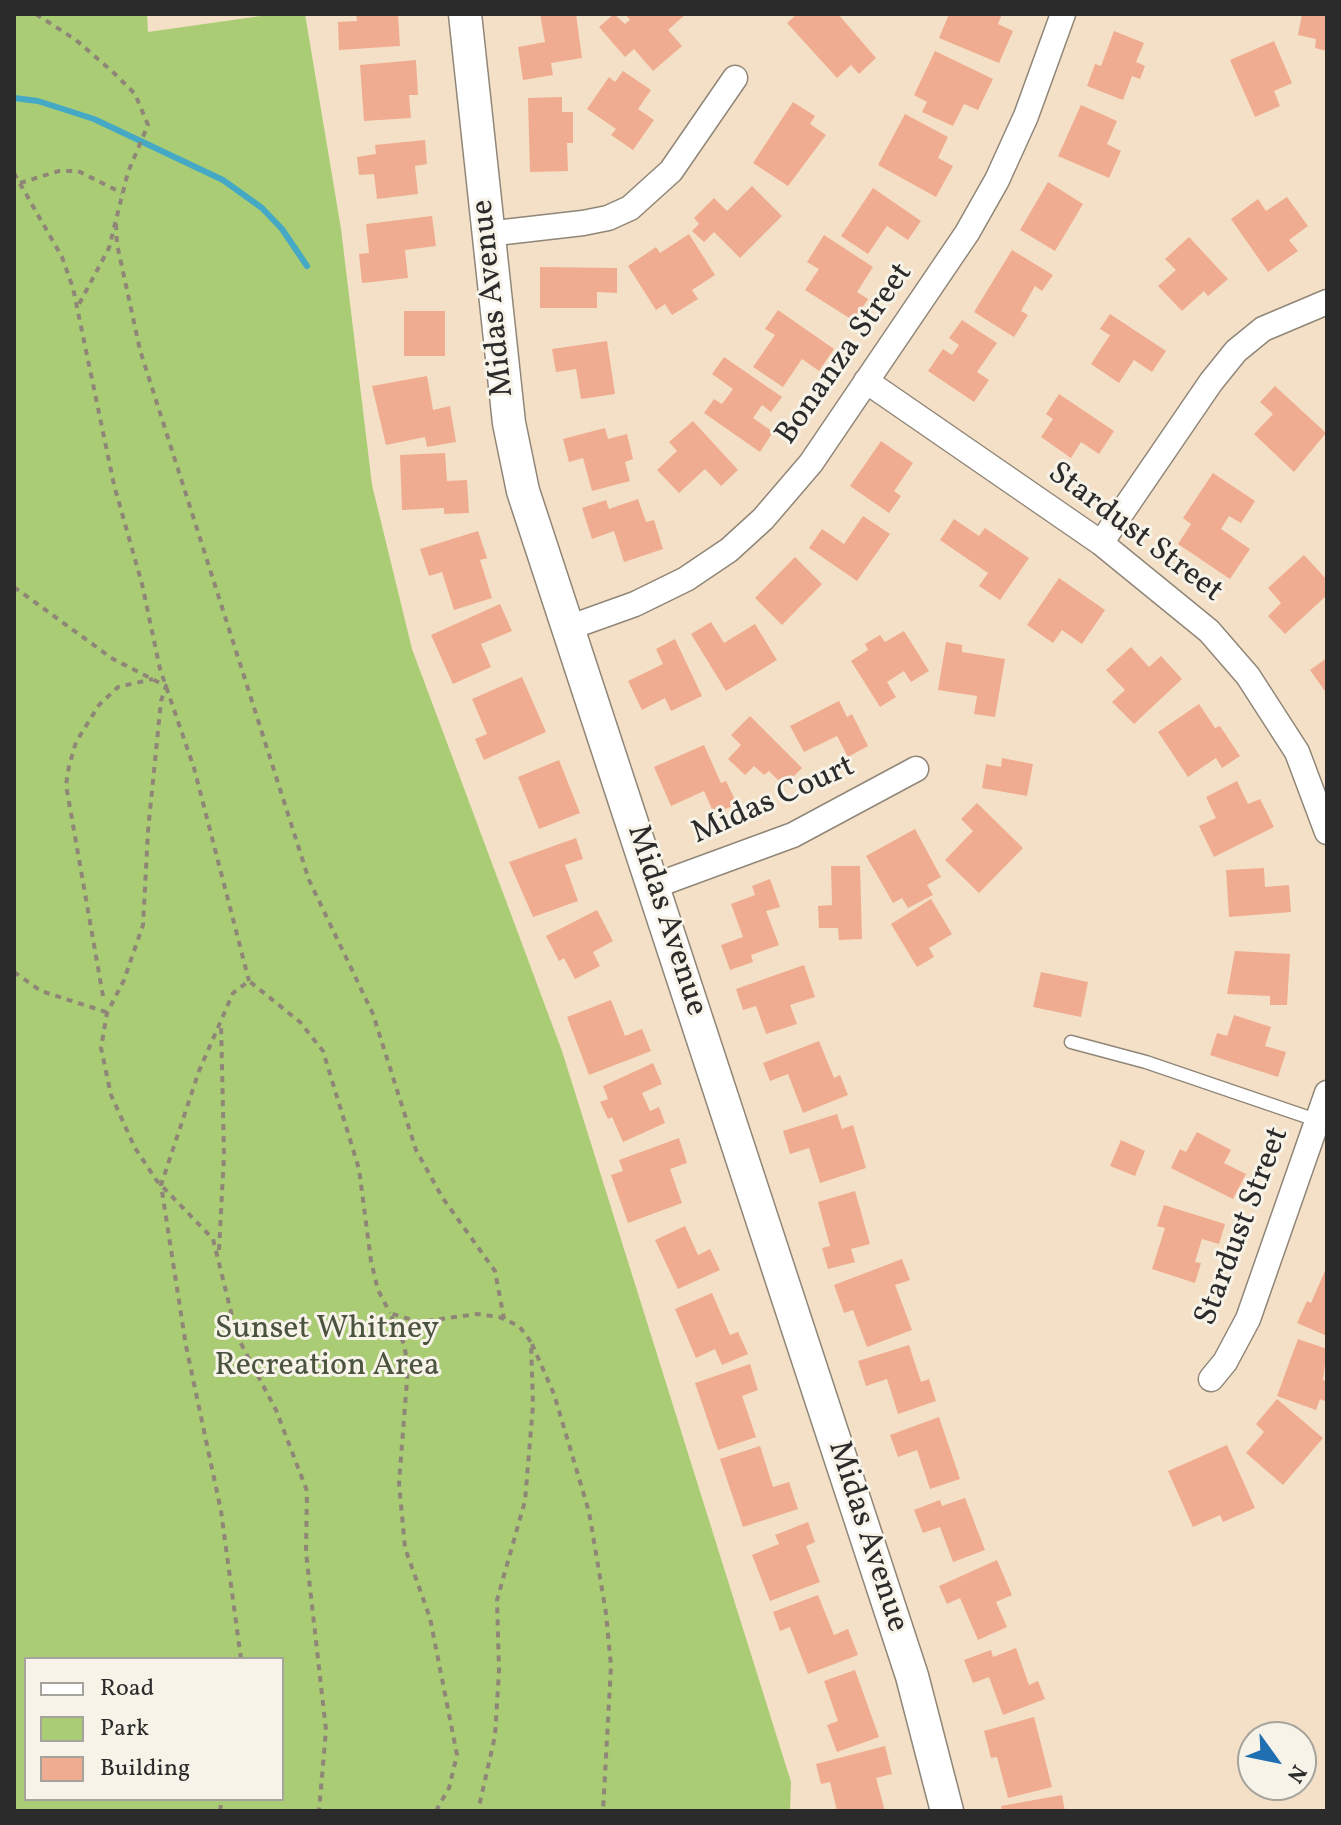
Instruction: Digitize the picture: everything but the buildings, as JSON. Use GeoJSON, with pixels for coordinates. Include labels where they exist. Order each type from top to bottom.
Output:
{"type":"FeatureCollection","features":[{"type":"Feature","properties":{"kind":"street","name":"Midas Avenue"},"geometry":{"type":"LineString","coordinates":[[465,14],[487,234],[515,458],[912,1676],[947,1811]]}},
{"type":"Feature","properties":{"kind":"street","name":"Bonanza Street"},"geometry":{"type":"LineString","coordinates":[[568,628],[635,604],[686,579],[729,550],[763,519],[811,463],[934,285],[997,180],[1026,116],[1063,14]]}},
{"type":"Feature","properties":{"kind":"street"},"geometry":{"type":"LineString","coordinates":[[487,234],[583,223],[608,218],[630,208],[671,171],[735,78]]}},
{"type":"Feature","properties":{"kind":"street"},"geometry":{"type":"LineString","coordinates":[[1101,543],[1236,351],[1263,329],[1327,302]]}},
{"type":"Feature","properties":{"kind":"street","name":"Stardust Street"},"geometry":{"type":"LineString","coordinates":[[866,381],[1101,543],[1209,631],[1248,676],[1320,790],[1327,832]]}},
{"type":"Feature","properties":{"kind":"street","name":"Midas Court"},"geometry":{"type":"LineString","coordinates":[[654,886],[793,835],[916,769]]}},
{"type":"Feature","properties":{"kind":"street","name":"Stardust Street"},"geometry":{"type":"LineString","coordinates":[[1211,1379],[1225,1362],[1248,1319],[1327,1093]]}},
{"type":"Feature","properties":{"kind":"lane"},"geometry":{"type":"LineString","coordinates":[[1071,1042],[1146,1062],[1319,1121]]}},
{"type":"Feature","properties":{"kind":"path"},"geometry":{"type":"LineString","coordinates":[[36,14],[76,40],[114,73],[135,94],[148,125],[134,154],[116,224],[100,269],[77,307]]}},
{"type":"Feature","properties":{"kind":"path"},"geometry":{"type":"LineString","coordinates":[[20,183],[59,171],[78,171],[122,193]]}},
{"type":"Feature","properties":{"kind":"path"},"geometry":{"type":"LineString","coordinates":[[14,173],[62,257],[77,307],[114,485],[166,686],[194,768],[249,981],[300,1022],[323,1051],[359,1169],[371,1261],[378,1290],[404,1344],[408,1367],[399,1483],[405,1548],[430,1618],[457,1755],[449,1788],[436,1811]]}},
{"type":"Feature","properties":{"kind":"path"},"geometry":{"type":"LineString","coordinates":[[116,224],[132,320],[145,365],[309,880],[373,1014],[416,1150],[442,1197],[495,1271],[504,1319]]}},
{"type":"Feature","properties":{"kind":"path"},"geometry":{"type":"LineString","coordinates":[[14,587],[100,650],[166,686]]}},
{"type":"Feature","properties":{"kind":"path"},"geometry":{"type":"LineString","coordinates":[[103,996],[66,785],[76,742],[99,705],[118,687],[153,679]]}},
{"type":"Feature","properties":{"kind":"path"},"geometry":{"type":"LineString","coordinates":[[166,686],[161,701],[148,831],[143,925],[124,980],[107,1013],[101,1048],[111,1095],[135,1148],[161,1185],[206,1229],[219,1254],[237,1336],[276,1410],[307,1491],[306,1552],[326,1730],[319,1811]]}},
{"type":"Feature","properties":{"kind":"path"},"geometry":{"type":"LineString","coordinates":[[14,972],[41,991],[107,1013]]}},
{"type":"Feature","properties":{"kind":"path"},"geometry":{"type":"LineString","coordinates":[[241,1657],[221,1511],[186,1346],[161,1185],[175,1134],[233,993],[249,981]]}},
{"type":"Feature","properties":{"kind":"path"},"geometry":{"type":"LineString","coordinates":[[219,1254],[224,1155],[221,1021]]}},
{"type":"Feature","properties":{"kind":"path"},"geometry":{"type":"LineString","coordinates":[[390,1313],[419,1322],[477,1314],[504,1319],[519,1326],[531,1342],[554,1394],[589,1512],[606,1613],[611,1666],[603,1811]]}},
{"type":"Feature","properties":{"kind":"path"},"geometry":{"type":"LineString","coordinates":[[478,1811],[495,1736],[497,1600],[525,1501],[533,1405],[531,1342]]}},
{"type":"Feature","properties":{"kind":"green space","name":"Sunset Whitney Recreation Area"},"geometry":{"type":"Polygon","coordinates":[[[14,14],[147,14],[148,32],[275,14],[305,14],[341,229],[372,485],[412,649],[562,1051],[791,1782],[790,1811],[14,1811],[14,14]]]}},
{"type":"Feature","properties":{"kind":"waterway"},"geometry":{"type":"LineString","coordinates":[[14,98],[38,101],[94,119],[223,180],[262,208],[282,229],[307,266]]}}]}
